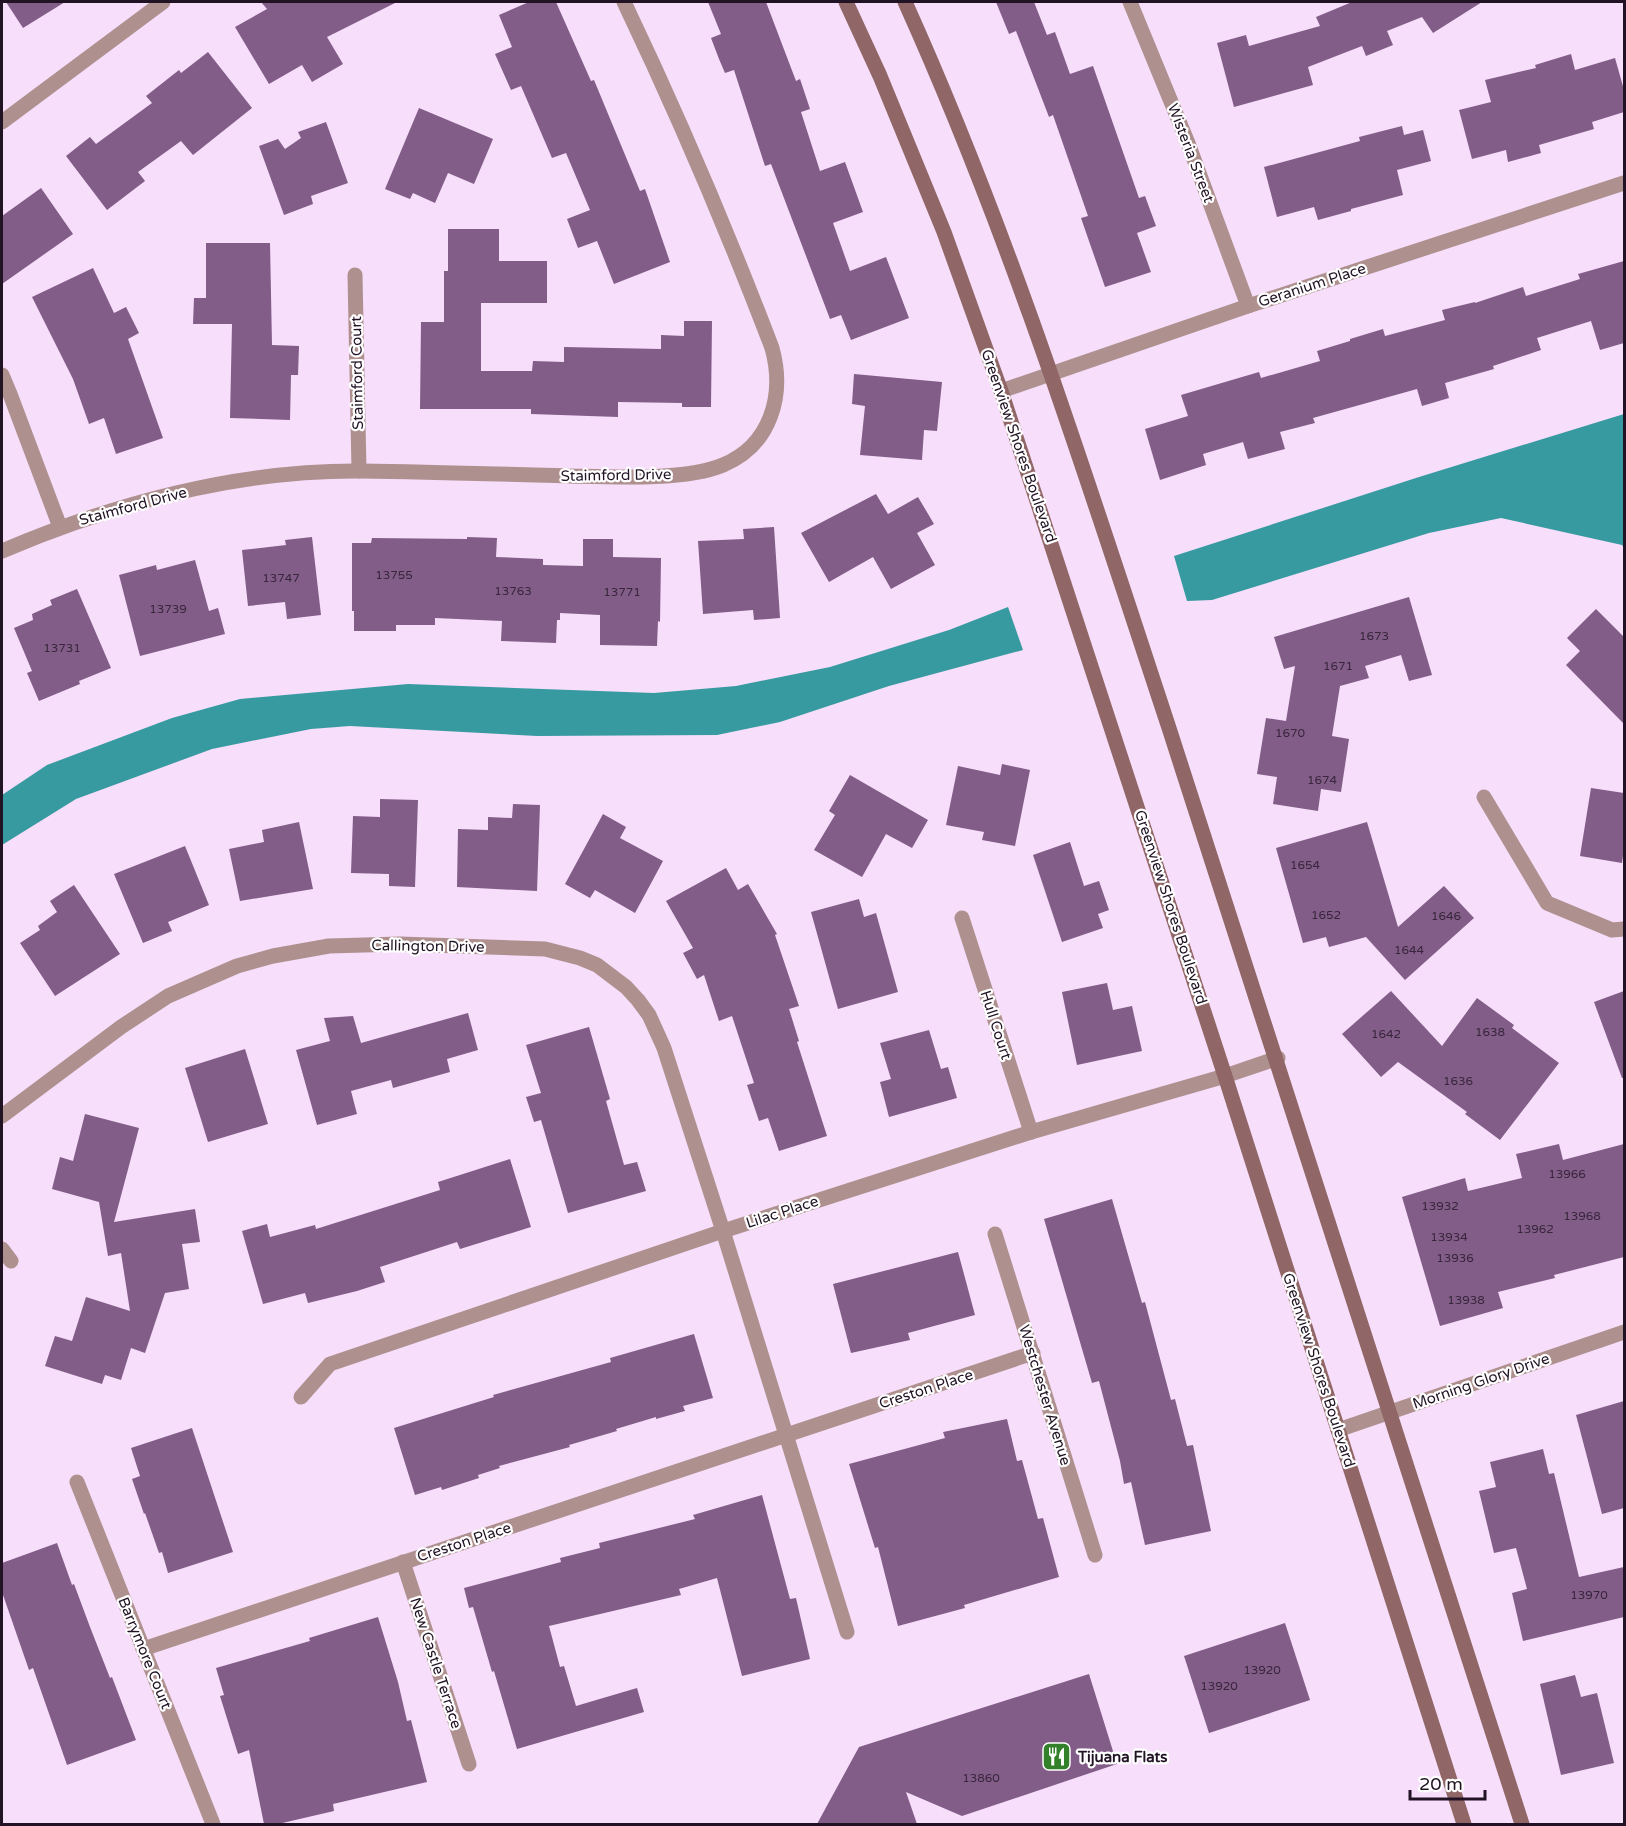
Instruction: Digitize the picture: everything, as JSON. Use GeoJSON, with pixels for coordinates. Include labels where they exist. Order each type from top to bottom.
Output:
{"type":"FeatureCollection","features":[{"type":"Feature","properties":{"kind":"street"},"geometry":{"type":"LineString","coordinates":[[2,122],[163,2]]}},
{"type":"Feature","properties":{"kind":"street","name":"Staimford Drive"},"geometry":{"type":"LineString","coordinates":[[2,551],[60,527],[142,501],[214,485],[286,475],[358,471],[599,477],[662,476],[707,470],[723,465],[745,451],[763,431],[771,416],[777,399],[777,364],[727,232],[662,81],[624,2]]}},
{"type":"Feature","properties":{"kind":"street","name":"Greenview Shores Boulevard"},"geometry":{"type":"LineString","coordinates":[[846,2],[880,76],[944,232],[1001,391],[1226,1076],[1464,1824]]}},
{"type":"Feature","properties":{"kind":"street"},"geometry":{"type":"LineString","coordinates":[[905,2],[992,209],[1052,373],[1278,1058],[1522,1824]]}},
{"type":"Feature","properties":{"kind":"street","name":"Wisteria Street"},"geometry":{"type":"LineString","coordinates":[[1134,2],[1248,306]]}},
{"type":"Feature","properties":{"kind":"street","name":"Geranium Place"},"geometry":{"type":"LineString","coordinates":[[1001,391],[1248,306],[1624,183]]}},
{"type":"Feature","properties":{"kind":"street","name":"Staimford Court"},"geometry":{"type":"LineString","coordinates":[[355,275],[358,471]]}},
{"type":"Feature","properties":{"kind":"street"},"geometry":{"type":"LineString","coordinates":[[2,375],[60,527]]}},
{"type":"Feature","properties":{"kind":"street"},"geometry":{"type":"LineString","coordinates":[[1484,797],[1547,903],[1612,930],[1624,929]]}},
{"type":"Feature","properties":{"kind":"street","name":"Hull Court"},"geometry":{"type":"LineString","coordinates":[[962,918],[1031,1132]]}},
{"type":"Feature","properties":{"kind":"street","name":"Callington Drive"},"geometry":{"type":"LineString","coordinates":[[2,1116],[121,1027],[168,996],[237,966],[273,956],[329,946],[385,944],[545,949],[580,958],[612,975],[626,987],[649,1015],[664,1048],[723,1231]]}},
{"type":"Feature","properties":{"kind":"street","name":"Lilac Place"},"geometry":{"type":"LineString","coordinates":[[301,1397],[330,1364],[723,1231],[1031,1132],[1226,1076],[1278,1058]]}},
{"type":"Feature","properties":{"kind":"street"},"geometry":{"type":"LineString","coordinates":[[723,1231],[847,1632]]}},
{"type":"Feature","properties":{"kind":"street","name":"Westchester Avenue"},"geometry":{"type":"LineString","coordinates":[[995,1234],[1095,1555]]}},
{"type":"Feature","properties":{"kind":"street","name":"Morning Glory Drive"},"geometry":{"type":"LineString","coordinates":[[1338,1430],[1624,1332]]}},
{"type":"Feature","properties":{"kind":"street","name":"Creston Place"},"geometry":{"type":"LineString","coordinates":[[143,1649],[1033,1353]]}},
{"type":"Feature","properties":{"kind":"street","name":"Barrymore Court"},"geometry":{"type":"LineString","coordinates":[[77,1482],[213,1824]]}},
{"type":"Feature","properties":{"kind":"street","name":"New Castle Terrace"},"geometry":{"type":"LineString","coordinates":[[403,1562],[469,1764]]}},
{"type":"Feature","properties":{"kind":"shaded area"},"geometry":{"type":"Polygon","coordinates":[[[1624,414],[1624,548],[1622,545],[1501,518],[1429,533],[1212,600],[1187,601],[1174,556],[1624,414]]]}},
{"type":"Feature","properties":{"kind":"shaded area"},"geometry":{"type":"Polygon","coordinates":[[[1008,607],[1023,650],[889,686],[780,722],[717,735],[537,736],[350,726],[311,729],[212,749],[76,799],[2,845],[2,795],[47,765],[172,718],[240,699],[408,684],[654,693],[736,686],[830,667],[949,630],[1008,607]]]}},
{"type":"Feature","properties":{"kind":"building"},"geometry":{"type":"Polygon","coordinates":[[[6,2],[65,2],[23,28],[6,2]]]}},
{"type":"Feature","properties":{"kind":"building"},"geometry":{"type":"Polygon","coordinates":[[[261,2],[397,2],[327,37],[343,64],[312,82],[302,65],[269,84],[235,27],[267,9],[261,2]]]}},
{"type":"Feature","properties":{"kind":"building"},"geometry":{"type":"Polygon","coordinates":[[[529,2],[556,2],[591,81],[594,80],[640,191],[645,189],[670,262],[614,284],[597,241],[578,248],[567,219],[590,210],[566,153],[552,158],[521,86],[511,90],[495,54],[512,47],[499,15],[529,2]]]}},
{"type":"Feature","properties":{"kind":"building"},"geometry":{"type":"Polygon","coordinates":[[[708,2],[766,2],[796,81],[800,79],[810,109],[801,112],[820,171],[845,162],[863,212],[833,223],[850,271],[886,257],[909,318],[851,340],[841,315],[830,319],[771,164],[765,166],[734,70],[725,73],[719,59],[711,38],[721,34],[708,2]]]}},
{"type":"Feature","properties":{"kind":"building"},"geometry":{"type":"Polygon","coordinates":[[[996,2],[1034,2],[1047,35],[1055,32],[1070,74],[1093,66],[1139,198],[1145,196],[1156,226],[1137,233],[1151,272],[1105,287],[1081,218],[1088,216],[1053,115],[1049,117],[1016,31],[1009,34],[996,2]]]}},
{"type":"Feature","properties":{"kind":"building"},"geometry":{"type":"Polygon","coordinates":[[[1352,2],[1482,2],[1433,33],[1422,17],[1387,31],[1393,45],[1366,56],[1362,46],[1308,67],[1313,85],[1234,107],[1217,43],[1246,35],[1249,46],[1320,26],[1316,17],[1352,2]]]}},
{"type":"Feature","properties":{"kind":"building"},"geometry":{"type":"Polygon","coordinates":[[[208,52],[252,108],[193,155],[181,141],[138,172],[145,181],[107,210],[66,156],[90,137],[96,144],[152,103],[146,96],[179,70],[181,73],[208,52]]]}},
{"type":"Feature","properties":{"kind":"building"},"geometry":{"type":"Polygon","coordinates":[[[1571,54],[1575,70],[1615,58],[1624,90],[1624,112],[1592,122],[1594,129],[1539,145],[1541,153],[1508,162],[1506,150],[1472,159],[1459,110],[1491,102],[1485,80],[1536,68],[1535,65],[1571,54]]]}},
{"type":"Feature","properties":{"kind":"building"},"geometry":{"type":"Polygon","coordinates":[[[419,108],[493,139],[474,184],[448,173],[435,203],[413,193],[410,199],[385,189],[419,108]]]}},
{"type":"Feature","properties":{"kind":"building"},"geometry":{"type":"Polygon","coordinates":[[[326,122],[348,183],[311,196],[313,204],[284,215],[259,146],[278,139],[285,149],[301,138],[298,132],[326,122]]]}},
{"type":"Feature","properties":{"kind":"building"},"geometry":{"type":"Polygon","coordinates":[[[1402,126],[1404,135],[1423,130],[1431,161],[1397,170],[1403,195],[1318,220],[1314,207],[1277,217],[1264,167],[1360,141],[1359,137],[1402,126]]]}},
{"type":"Feature","properties":{"kind":"building"},"geometry":{"type":"Polygon","coordinates":[[[41,188],[73,234],[2,284],[2,216],[41,188]]]}},
{"type":"Feature","properties":{"kind":"building"},"geometry":{"type":"Polygon","coordinates":[[[448,229],[499,229],[499,261],[547,261],[547,303],[481,303],[481,371],[532,371],[533,361],[564,362],[564,347],[661,349],[661,335],[684,336],[684,321],[712,321],[711,407],[682,407],[682,403],[618,402],[618,417],[531,414],[531,409],[420,409],[421,322],[444,322],[444,271],[448,271],[448,229]]]}},
{"type":"Feature","properties":{"kind":"building"},"geometry":{"type":"Polygon","coordinates":[[[206,243],[270,243],[272,345],[299,346],[298,375],[291,375],[290,420],[230,418],[232,324],[193,324],[194,298],[206,298],[206,243]]]}},
{"type":"Feature","properties":{"kind":"building"},"geometry":{"type":"Polygon","coordinates":[[[1624,261],[1624,343],[1600,350],[1591,321],[1537,338],[1541,350],[1493,366],[1494,369],[1445,383],[1449,398],[1422,406],[1417,389],[1313,418],[1315,423],[1280,432],[1285,449],[1248,459],[1243,442],[1203,454],[1206,465],[1160,480],[1145,429],[1188,416],[1181,395],[1259,372],[1261,378],[1320,361],[1317,351],[1350,341],[1350,339],[1383,329],[1385,336],[1445,320],[1442,310],[1475,303],[1523,287],[1526,296],[1580,279],[1578,274],[1624,261]]]}},
{"type":"Feature","properties":{"kind":"building"},"geometry":{"type":"Polygon","coordinates":[[[93,268],[114,313],[126,307],[139,333],[128,339],[163,438],[116,454],[104,418],[89,424],[73,379],[32,297],[93,268]]]}},
{"type":"Feature","properties":{"kind":"building"},"geometry":{"type":"Polygon","coordinates":[[[854,374],[942,382],[937,431],[924,430],[922,460],[860,455],[865,406],[852,404],[854,374]]]}},
{"type":"Feature","properties":{"kind":"building"},"geometry":{"type":"Polygon","coordinates":[[[876,494],[888,514],[918,497],[934,524],[917,533],[935,565],[891,589],[873,557],[829,582],[801,533],[876,494]]]}},
{"type":"Feature","properties":{"kind":"building"},"geometry":{"type":"Polygon","coordinates":[[[774,527],[780,618],[754,620],[753,610],[703,614],[698,541],[744,539],[743,529],[774,527]]]}},
{"type":"Feature","properties":{"kind":"building"},"geometry":{"type":"Polygon","coordinates":[[[312,537],[321,615],[287,619],[285,602],[248,606],[242,550],[286,545],[285,540],[312,537]]]}},
{"type":"Feature","properties":{"kind":"building"},"geometry":{"type":"Polygon","coordinates":[[[467,537],[497,538],[496,557],[543,559],[543,565],[583,566],[583,539],[613,539],[613,557],[661,558],[660,622],[658,621],[657,646],[600,645],[600,615],[560,613],[560,620],[557,620],[556,643],[501,641],[502,621],[435,618],[435,625],[396,625],[396,631],[354,631],[352,543],[371,543],[372,538],[467,539],[467,537]]]}},
{"type":"Feature","properties":{"kind":"building"},"geometry":{"type":"Polygon","coordinates":[[[195,560],[209,611],[218,608],[225,634],[140,656],[119,575],[156,565],[157,570],[195,560]]]}},
{"type":"Feature","properties":{"kind":"building"},"geometry":{"type":"Polygon","coordinates":[[[77,589],[111,668],[39,701],[27,673],[32,671],[14,628],[33,620],[32,614],[52,605],[50,600],[77,589]]]}},
{"type":"Feature","properties":{"kind":"building"},"geometry":{"type":"Polygon","coordinates":[[[1409,597],[1432,675],[1409,681],[1401,655],[1365,666],[1369,678],[1340,686],[1332,736],[1349,739],[1341,792],[1321,789],[1318,811],[1273,804],[1277,777],[1257,774],[1266,718],[1286,721],[1295,666],[1284,669],[1274,637],[1409,597]]]}},
{"type":"Feature","properties":{"kind":"building"},"geometry":{"type":"Polygon","coordinates":[[[1596,609],[1624,637],[1624,724],[1566,665],[1580,651],[1567,638],[1596,609]]]}},
{"type":"Feature","properties":{"kind":"building"},"geometry":{"type":"Polygon","coordinates":[[[1002,764],[1030,770],[1015,846],[982,840],[984,832],[946,825],[958,766],[1000,775],[1002,764]]]}},
{"type":"Feature","properties":{"kind":"building"},"geometry":{"type":"Polygon","coordinates":[[[850,775],[928,820],[912,848],[886,834],[862,877],[814,850],[835,815],[829,811],[850,775]]]}},
{"type":"Feature","properties":{"kind":"building"},"geometry":{"type":"Polygon","coordinates":[[[1591,788],[1624,793],[1622,863],[1580,856],[1591,788]]]}},
{"type":"Feature","properties":{"kind":"building"},"geometry":{"type":"Polygon","coordinates":[[[380,799],[418,800],[415,887],[389,886],[389,874],[351,873],[353,816],[380,817],[380,799]]]}},
{"type":"Feature","properties":{"kind":"building"},"geometry":{"type":"Polygon","coordinates":[[[513,804],[540,805],[537,891],[457,887],[458,829],[488,830],[488,817],[512,818],[513,804]]]}},
{"type":"Feature","properties":{"kind":"building"},"geometry":{"type":"Polygon","coordinates":[[[603,814],[626,827],[620,838],[663,861],[635,913],[595,890],[590,898],[565,884],[603,814]]]}},
{"type":"Feature","properties":{"kind":"building"},"geometry":{"type":"Polygon","coordinates":[[[299,822],[313,889],[240,901],[229,849],[264,842],[262,830],[299,822]]]}},
{"type":"Feature","properties":{"kind":"building"},"geometry":{"type":"Polygon","coordinates":[[[1367,822],[1398,927],[1444,886],[1474,918],[1405,980],[1366,937],[1329,947],[1326,937],[1303,943],[1276,848],[1367,822]]]}},
{"type":"Feature","properties":{"kind":"building"},"geometry":{"type":"Polygon","coordinates":[[[1070,842],[1084,886],[1099,881],[1109,910],[1098,914],[1103,928],[1062,942],[1033,855],[1070,842]]]}},
{"type":"Feature","properties":{"kind":"building"},"geometry":{"type":"Polygon","coordinates":[[[185,846],[209,905],[168,922],[172,931],[143,943],[114,874],[185,846]]]}},
{"type":"Feature","properties":{"kind":"building"},"geometry":{"type":"Polygon","coordinates":[[[726,868],[738,890],[748,884],[777,934],[775,935],[799,1006],[789,1009],[799,1041],[797,1042],[827,1136],[779,1151],[768,1118],[759,1121],[747,1085],[754,1083],[732,1016],[719,1021],[704,975],[697,979],[683,953],[693,948],[666,901],[726,868]]]}},
{"type":"Feature","properties":{"kind":"building"},"geometry":{"type":"Polygon","coordinates":[[[74,885],[120,954],[55,996],[20,943],[40,930],[38,926],[57,912],[50,901],[74,885]]]}},
{"type":"Feature","properties":{"kind":"building"},"geometry":{"type":"Polygon","coordinates":[[[859,899],[864,917],[876,913],[898,992],[838,1009],[811,912],[859,899]]]}},
{"type":"Feature","properties":{"kind":"building"},"geometry":{"type":"Polygon","coordinates":[[[1107,983],[1113,1010],[1132,1006],[1142,1051],[1077,1065],[1062,992],[1107,983]]]}},
{"type":"Feature","properties":{"kind":"building"},"geometry":{"type":"Polygon","coordinates":[[[1391,991],[1442,1046],[1477,998],[1514,1025],[1512,1028],[1559,1063],[1500,1140],[1465,1114],[1467,1112],[1398,1062],[1381,1077],[1342,1034],[1391,991]]]}},
{"type":"Feature","properties":{"kind":"building"},"geometry":{"type":"Polygon","coordinates":[[[1624,991],[1624,1078],[1622,1078],[1594,1002],[1624,991]]]}},
{"type":"Feature","properties":{"kind":"building"},"geometry":{"type":"Polygon","coordinates":[[[468,1013],[478,1050],[447,1059],[450,1072],[393,1088],[391,1080],[351,1091],[357,1114],[317,1125],[296,1050],[330,1041],[324,1018],[353,1016],[361,1043],[468,1013]]]}},
{"type":"Feature","properties":{"kind":"building"},"geometry":{"type":"Polygon","coordinates":[[[589,1027],[610,1099],[606,1101],[624,1165],[637,1162],[646,1191],[568,1213],[541,1120],[534,1122],[526,1097],[541,1093],[526,1045],[589,1027]]]}},
{"type":"Feature","properties":{"kind":"building"},"geometry":{"type":"Polygon","coordinates":[[[929,1030],[941,1069],[948,1067],[957,1098],[889,1117],[880,1082],[891,1079],[880,1043],[929,1030]]]}},
{"type":"Feature","properties":{"kind":"building"},"geometry":{"type":"Polygon","coordinates":[[[245,1049],[268,1124],[208,1142],[185,1068],[245,1049]]]}},
{"type":"Feature","properties":{"kind":"building"},"geometry":{"type":"Polygon","coordinates":[[[85,1114],[139,1128],[114,1222],[195,1209],[200,1242],[182,1244],[189,1289],[165,1293],[145,1353],[131,1348],[121,1380],[105,1375],[102,1384],[45,1366],[55,1336],[72,1341],[86,1297],[130,1311],[121,1253],[108,1256],[99,1202],[52,1189],[60,1157],[73,1161],[85,1114]]]}},
{"type":"Feature","properties":{"kind":"building"},"geometry":{"type":"Polygon","coordinates":[[[1559,1144],[1563,1160],[1624,1144],[1624,1257],[1498,1292],[1503,1308],[1440,1326],[1402,1197],[1465,1178],[1468,1191],[1522,1178],[1516,1154],[1559,1144]]]}},
{"type":"Feature","properties":{"kind":"building"},"geometry":{"type":"Polygon","coordinates":[[[510,1159],[531,1227],[460,1249],[457,1242],[380,1267],[385,1282],[357,1291],[308,1303],[305,1293],[263,1304],[242,1231],[267,1224],[270,1237],[315,1225],[316,1229],[440,1190],[438,1182],[510,1159]]]}},
{"type":"Feature","properties":{"kind":"building"},"geometry":{"type":"Polygon","coordinates":[[[1112,1199],[1142,1303],[1145,1302],[1171,1400],[1175,1399],[1187,1446],[1193,1445],[1211,1531],[1145,1545],[1131,1482],[1124,1484],[1099,1381],[1092,1383],[1044,1219],[1112,1199]]]}},
{"type":"Feature","properties":{"kind":"building"},"geometry":{"type":"Polygon","coordinates":[[[958,1252],[975,1315],[908,1333],[910,1340],[851,1353],[833,1284],[958,1252]]]}},
{"type":"Feature","properties":{"kind":"building"},"geometry":{"type":"Polygon","coordinates":[[[694,1334],[713,1398],[683,1406],[685,1411],[616,1429],[617,1431],[569,1445],[570,1447],[499,1466],[500,1468],[478,1475],[479,1478],[442,1490],[441,1487],[415,1495],[394,1428],[494,1397],[493,1395],[611,1362],[610,1358],[694,1334]]]}},
{"type":"Feature","properties":{"kind":"building"},"geometry":{"type":"Polygon","coordinates":[[[1624,1401],[1624,1508],[1602,1514],[1576,1415],[1624,1401]]]}},
{"type":"Feature","properties":{"kind":"building"},"geometry":{"type":"Polygon","coordinates":[[[1007,1419],[1017,1461],[1022,1460],[1038,1519],[1043,1518],[1059,1577],[964,1605],[965,1608],[898,1626],[878,1547],[875,1548],[849,1464],[945,1438],[943,1432],[1007,1419]]]}},
{"type":"Feature","properties":{"kind":"building"},"geometry":{"type":"Polygon","coordinates":[[[192,1428],[233,1552],[168,1573],[162,1552],[159,1553],[132,1479],[140,1476],[131,1448],[192,1428]]]}},
{"type":"Feature","properties":{"kind":"building"},"geometry":{"type":"Polygon","coordinates":[[[1543,1449],[1549,1474],[1554,1473],[1579,1577],[1624,1567],[1624,1617],[1523,1641],[1512,1593],[1527,1589],[1516,1548],[1494,1553],[1479,1491],[1496,1487],[1490,1462],[1543,1449]]]}},
{"type":"Feature","properties":{"kind":"building"},"geometry":{"type":"Polygon","coordinates":[[[762,1495],[790,1599],[796,1598],[810,1659],[742,1676],[717,1578],[679,1589],[681,1595],[549,1626],[560,1667],[564,1666],[576,1706],[637,1688],[644,1712],[517,1749],[473,1607],[469,1608],[464,1588],[561,1562],[560,1558],[600,1548],[599,1543],[695,1519],[693,1515],[762,1495]]]}},
{"type":"Feature","properties":{"kind":"building"},"geometry":{"type":"Polygon","coordinates":[[[57,1543],[136,1740],[67,1765],[33,1668],[29,1670],[2,1592],[2,1563],[57,1543]]]}},
{"type":"Feature","properties":{"kind":"building"},"geometry":{"type":"Polygon","coordinates":[[[378,1617],[398,1682],[407,1721],[411,1720],[427,1782],[333,1804],[334,1811],[278,1824],[264,1824],[249,1750],[238,1754],[220,1696],[224,1695],[216,1668],[310,1641],[309,1638],[378,1617]]]}},
{"type":"Feature","properties":{"kind":"building"},"geometry":{"type":"Polygon","coordinates":[[[1285,1623],[1310,1700],[1209,1733],[1184,1656],[1285,1623]]]}},
{"type":"Feature","properties":{"kind":"building"},"geometry":{"type":"Polygon","coordinates":[[[1089,1674],[1117,1764],[962,1816],[906,1792],[917,1824],[817,1824],[859,1747],[1089,1674]]]}},
{"type":"Feature","properties":{"kind":"building"},"geometry":{"type":"Polygon","coordinates":[[[1575,1675],[1581,1697],[1597,1693],[1614,1763],[1561,1775],[1540,1684],[1575,1675]]]}},
{"type":"Feature","properties":{"kind":"place","name":"Tijuana Flats"},"geometry":{"type":"Point","coordinates":[1057,1757]}}]}
